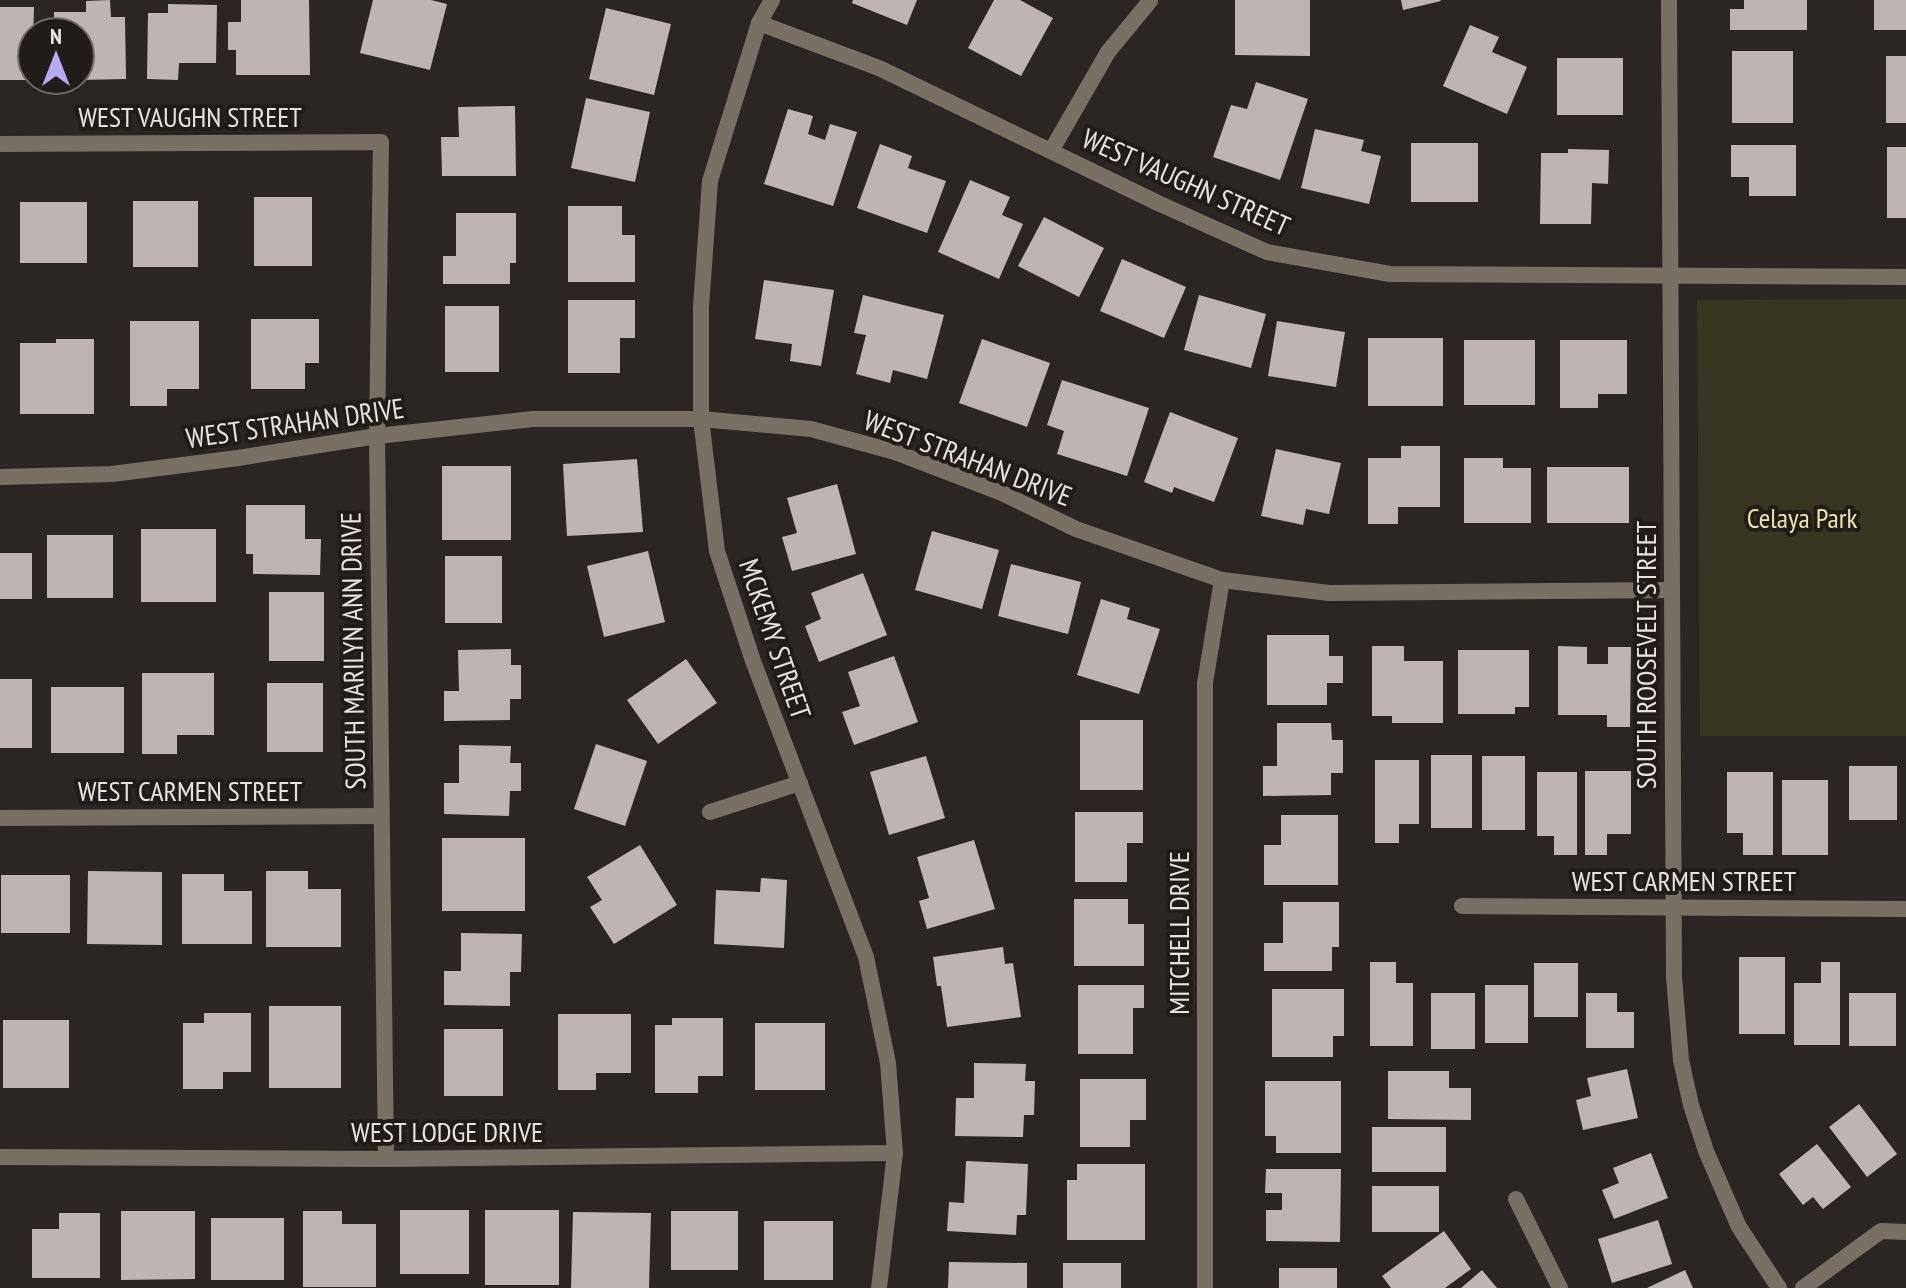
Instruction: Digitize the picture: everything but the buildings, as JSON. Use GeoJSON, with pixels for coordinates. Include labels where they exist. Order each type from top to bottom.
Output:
{"type":"FeatureCollection","features":[{"type":"Feature","properties":{"kind":"street","name":"MCKEMY STREET"},"geometry":{"type":"LineString","coordinates":[[772,0],[759,23],[710,181],[701,307],[701,419],[717,551],[753,661],[866,957],[888,1063],[895,1153],[879,1288]]}},
{"type":"Feature","properties":{"kind":"street","name":"SOUTH ROOSEVELT STREET"},"geometry":{"type":"LineString","coordinates":[[1669,0],[1673,907],[1674,977],[1681,1060],[1706,1151],[1739,1227],[1779,1288]]}},
{"type":"Feature","properties":{"kind":"street"},"geometry":{"type":"LineString","coordinates":[[1051,151],[1108,52],[1150,1]]}},
{"type":"Feature","properties":{"kind":"street","name":"WEST VAUGHN STREET"},"geometry":{"type":"LineString","coordinates":[[759,23],[879,68],[1160,204],[1267,252],[1390,274],[1906,277]]}},
{"type":"Feature","properties":{"kind":"street","name":"WEST VAUGHN STREET"},"geometry":{"type":"LineString","coordinates":[[0,144],[381,142]]}},
{"type":"Feature","properties":{"kind":"street","name":"SOUTH MARILYN ANN DRIVE"},"geometry":{"type":"LineString","coordinates":[[381,142],[377,436],[386,1159]]}},
{"type":"Feature","properties":{"kind":"street","name":"WEST STRAHAN DRIVE"},"geometry":{"type":"LineString","coordinates":[[0,477],[112,474],[377,436],[533,419],[701,419],[811,429],[895,452],[1002,493],[1076,529],[1222,580],[1329,593],[1672,590]]}},
{"type":"Feature","properties":{"kind":"street","name":"MITCHELL DRIVE"},"geometry":{"type":"LineString","coordinates":[[1205,1288],[1205,683],[1222,580]]}},
{"type":"Feature","properties":{"kind":"street"},"geometry":{"type":"LineString","coordinates":[[710,812],[800,783]]}},
{"type":"Feature","properties":{"kind":"street","name":"WEST CARMEN STREET"},"geometry":{"type":"LineString","coordinates":[[0,818],[381,816]]}},
{"type":"Feature","properties":{"kind":"street","name":"WEST CARMEN STREET"},"geometry":{"type":"LineString","coordinates":[[1462,906],[1906,909]]}},
{"type":"Feature","properties":{"kind":"street","name":"WEST LODGE DRIVE"},"geometry":{"type":"LineString","coordinates":[[0,1157],[386,1159],[895,1153]]}},
{"type":"Feature","properties":{"kind":"street"},"geometry":{"type":"LineString","coordinates":[[1516,1199],[1560,1288]]}},
{"type":"Feature","properties":{"kind":"street"},"geometry":{"type":"LineString","coordinates":[[1803,1288],[1881,1231],[1906,1232]]}},
{"type":"Feature","properties":{"kind":"green space","name":"Celaya Park"},"geometry":{"type":"Polygon","coordinates":[[[1906,299],[1906,736],[1700,736],[1697,300],[1906,299]]]}}]}
